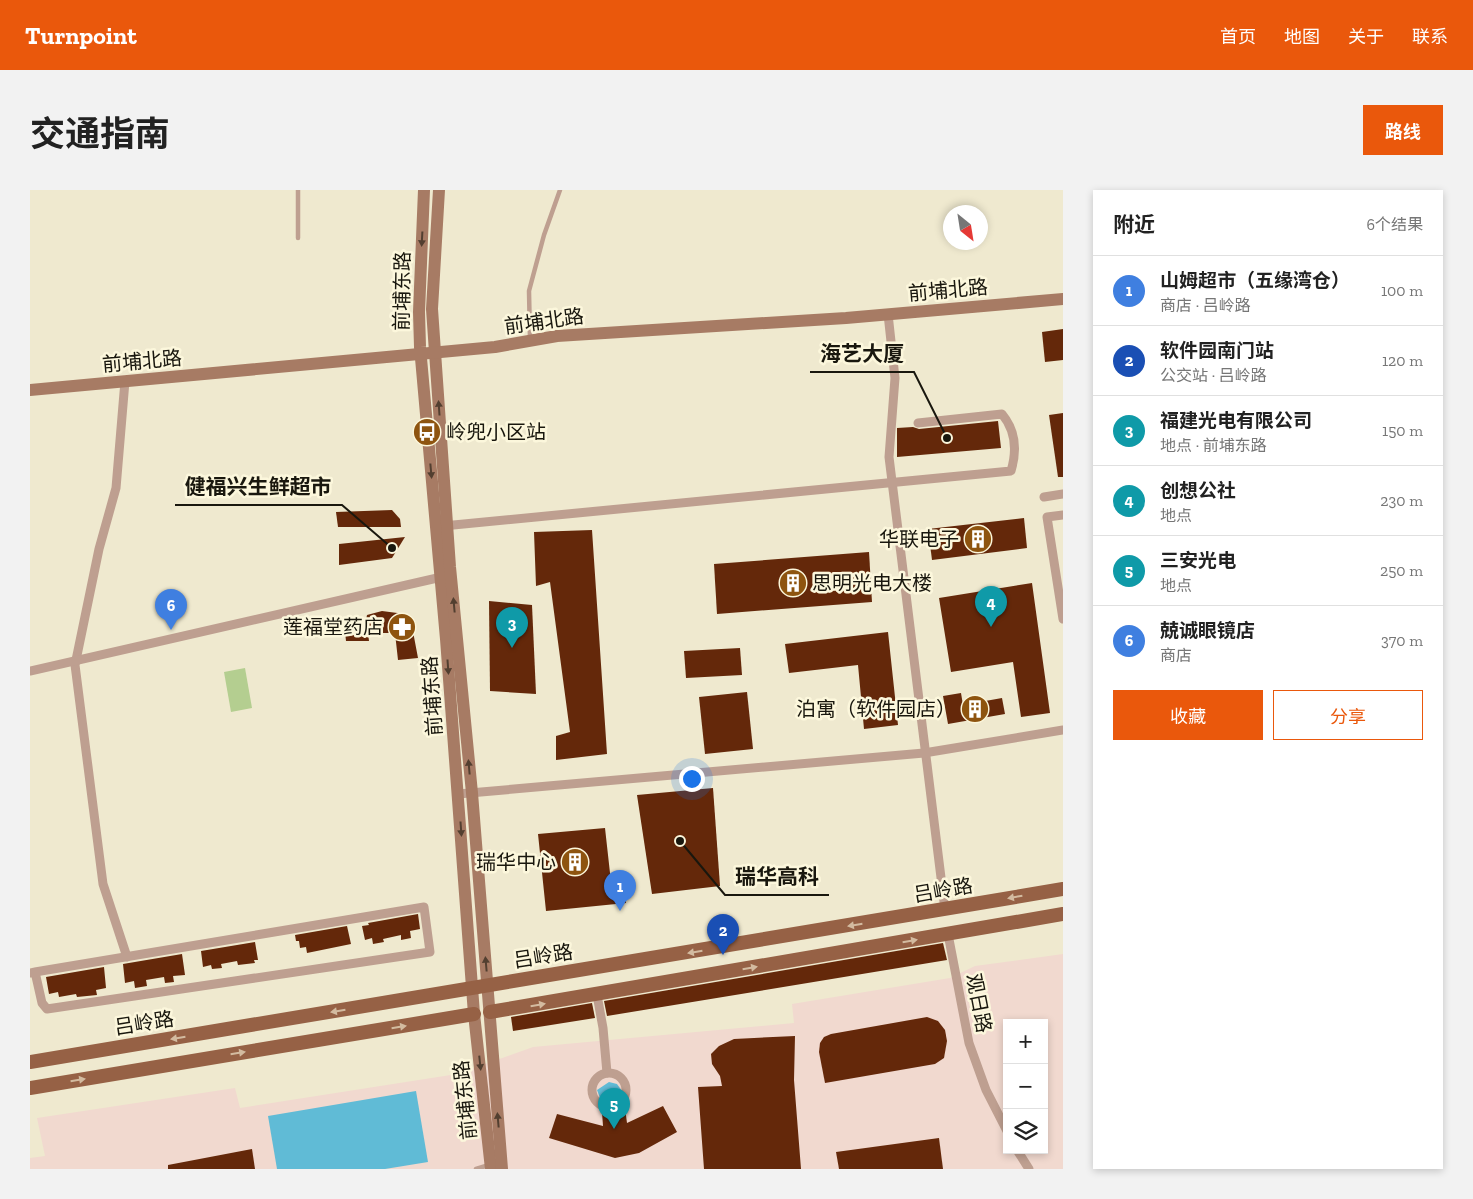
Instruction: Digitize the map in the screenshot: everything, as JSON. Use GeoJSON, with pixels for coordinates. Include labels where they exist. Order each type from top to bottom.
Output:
{"type":"FeatureCollection","features":[{"type":"Feature","properties":{"kind":"main road","name":"前埔东路"},"geometry":{"type":"LineString","coordinates":[[424,190],[419,312],[421,352],[446,576],[458,794],[474,1014],[495,1168]]}},
{"type":"Feature","properties":{"kind":"main road","name":"前埔东路"},"geometry":{"type":"LineString","coordinates":[[439,190],[432,309],[442,527]]}},
{"type":"Feature","properties":{"kind":"main road","name":"前埔北路"},"geometry":{"type":"LineString","coordinates":[[30,390],[421,352],[495,347],[557,336],[888,314],[1063,299]]}},
{"type":"Feature","properties":{"kind":"main road","name":"前埔东路"},"geometry":{"type":"LineString","coordinates":[[446,576],[472,793],[488,986],[495,1168]]}},
{"type":"Feature","properties":{"kind":"main road","name":"吕岭路"},"geometry":{"type":"LineString","coordinates":[[30,1062],[1063,889]]}},
{"type":"Feature","properties":{"kind":"main road"},"geometry":{"type":"LineString","coordinates":[[30,1088],[597,995],[1063,914]]}},
{"type":"Feature","properties":{"kind":"street"},"geometry":{"type":"LineString","coordinates":[[888,314],[895,378],[889,457],[924,753],[945,910]]}},
{"type":"Feature","properties":{"kind":"street"},"geometry":{"type":"LineString","coordinates":[[125,381],[116,488],[99,549],[76,661],[103,884],[127,956]]}},
{"type":"Feature","properties":{"kind":"street"},"geometry":{"type":"LineString","coordinates":[[442,527],[1011,471],[1016,454],[1011,424],[1002,414],[918,423]]}},
{"type":"Feature","properties":{"kind":"street"},"geometry":{"type":"LineString","coordinates":[[1044,497],[1063,494]]}},
{"type":"Feature","properties":{"kind":"street"},"geometry":{"type":"LineString","coordinates":[[1063,515],[1047,517],[1063,619]]}},
{"type":"Feature","properties":{"kind":"street"},"geometry":{"type":"LineString","coordinates":[[30,671],[446,576]]}},
{"type":"Feature","properties":{"kind":"street"},"geometry":{"type":"LineString","coordinates":[[458,794],[924,753],[1063,730]]}},
{"type":"Feature","properties":{"kind":"street"},"geometry":{"type":"LineString","coordinates":[[424,907],[430,952],[47,1009],[42,1003],[32,972],[424,907]]}},
{"type":"Feature","properties":{"kind":"street","name":"观日路"},"geometry":{"type":"LineString","coordinates":[[948,934],[969,1043],[986,1090],[1003,1123]]}},
{"type":"Feature","properties":{"kind":"street"},"geometry":{"type":"LineString","coordinates":[[597,995],[603,1028],[607,1074]]}},
{"type":"Feature","properties":{"kind":"street"},"geometry":{"type":"LineString","coordinates":[[1020,1154],[1029,1169]]}},
{"type":"Feature","properties":{"kind":"lane"},"geometry":{"type":"LineString","coordinates":[[298,190],[298,238]]}},
{"type":"Feature","properties":{"kind":"lane"},"geometry":{"type":"LineString","coordinates":[[530,341],[529,291],[544,235],[560,190]]}},
{"type":"Feature","properties":{"kind":"lane"},"geometry":{"type":"LineString","coordinates":[[476,1169],[495,1168]]}},
{"type":"Feature","properties":{"kind":"shaded area"},"geometry":{"type":"Polygon","coordinates":[[[1063,954],[1063,1169],[30,1169],[30,1158],[45,1156],[37,1118],[235,1088],[240,1108],[457,1074],[533,1047],[794,1023],[792,1004],[950,978],[975,966],[1063,954]]]}},
{"type":"Feature","properties":{"kind":"green space"},"geometry":{"type":"Polygon","coordinates":[[[245,668],[252,708],[231,712],[224,672],[245,668]]]}},
{"type":"Feature","properties":{"kind":"water"},"geometry":{"type":"Polygon","coordinates":[[[609,1082],[617,1084],[622,1091],[615,1097],[600,1098],[597,1090],[609,1082]]]}},
{"type":"Feature","properties":{"kind":"water"},"geometry":{"type":"Polygon","coordinates":[[[416,1091],[428,1162],[385,1169],[277,1169],[268,1116],[416,1091]]]}},
{"type":"Feature","properties":{"kind":"building"},"geometry":{"type":"Polygon","coordinates":[[[1063,329],[1063,360],[1045,362],[1042,332],[1063,329]]]}},
{"type":"Feature","properties":{"kind":"building"},"geometry":{"type":"Polygon","coordinates":[[[1063,413],[1063,477],[1058,477],[1049,415],[1063,413]]]}},
{"type":"Feature","properties":{"kind":"building"},"geometry":{"type":"Polygon","coordinates":[[[998,421],[1001,448],[897,457],[897,428],[913,427],[919,429],[998,421]]]}},
{"type":"Feature","properties":{"kind":"building"},"geometry":{"type":"Polygon","coordinates":[[[392,510],[400,519],[401,527],[338,527],[336,512],[392,510]]]}},
{"type":"Feature","properties":{"kind":"building","name":"华联电子"},"geometry":{"type":"Polygon","coordinates":[[[1024,518],[1027,548],[932,560],[928,529],[1024,518]]]}},
{"type":"Feature","properties":{"kind":"building"},"geometry":{"type":"Polygon","coordinates":[[[592,530],[607,754],[556,760],[556,736],[570,732],[550,582],[536,586],[534,532],[592,530]]]}},
{"type":"Feature","properties":{"kind":"building"},"geometry":{"type":"Polygon","coordinates":[[[405,537],[392,558],[339,565],[339,544],[405,537]]]}},
{"type":"Feature","properties":{"kind":"building","name":"思明光电大楼"},"geometry":{"type":"Polygon","coordinates":[[[869,552],[872,602],[717,614],[714,564],[869,552]]]}},
{"type":"Feature","properties":{"kind":"building"},"geometry":{"type":"Polygon","coordinates":[[[1032,583],[1050,713],[1021,717],[1013,662],[951,672],[939,598],[1032,583]]]}},
{"type":"Feature","properties":{"kind":"building"},"geometry":{"type":"Polygon","coordinates":[[[489,601],[532,605],[536,694],[490,691],[489,601]]]}},
{"type":"Feature","properties":{"kind":"building"},"geometry":{"type":"Polygon","coordinates":[[[382,611],[405,614],[411,621],[418,658],[398,660],[395,633],[368,633],[369,641],[346,641],[344,622],[366,620],[367,615],[382,611]]]}},
{"type":"Feature","properties":{"kind":"building"},"geometry":{"type":"Polygon","coordinates":[[[888,632],[898,725],[864,729],[858,665],[789,673],[785,644],[888,632]]]}},
{"type":"Feature","properties":{"kind":"building"},"geometry":{"type":"Polygon","coordinates":[[[740,648],[742,675],[686,678],[684,651],[740,648]]]}},
{"type":"Feature","properties":{"kind":"building"},"geometry":{"type":"Polygon","coordinates":[[[747,692],[753,749],[705,754],[699,697],[747,692]]]}},
{"type":"Feature","properties":{"kind":"building","name":"泊寓（软件园店）"},"geometry":{"type":"Polygon","coordinates":[[[961,693],[963,705],[1002,698],[1005,714],[948,724],[943,696],[961,693]]]}},
{"type":"Feature","properties":{"kind":"building"},"geometry":{"type":"Polygon","coordinates":[[[713,788],[720,886],[652,894],[637,795],[713,788]]]}},
{"type":"Feature","properties":{"kind":"building","name":"瑞华中心"},"geometry":{"type":"Polygon","coordinates":[[[605,828],[612,891],[624,890],[626,903],[546,911],[538,834],[605,828]]]}},
{"type":"Feature","properties":{"kind":"building"},"geometry":{"type":"Polygon","coordinates":[[[418,914],[420,929],[410,931],[411,938],[401,940],[401,935],[383,939],[384,942],[373,944],[372,938],[365,940],[362,926],[369,925],[368,923],[418,914]]]}},
{"type":"Feature","properties":{"kind":"building"},"geometry":{"type":"Polygon","coordinates":[[[347,926],[351,944],[307,953],[306,947],[300,948],[299,941],[296,941],[295,935],[347,926]]]}},
{"type":"Feature","properties":{"kind":"building"},"geometry":{"type":"Polygon","coordinates":[[[255,942],[258,960],[254,960],[255,963],[238,965],[237,961],[221,964],[222,968],[212,969],[211,965],[203,967],[201,951],[255,942]]]}},
{"type":"Feature","properties":{"kind":"building"},"geometry":{"type":"Polygon","coordinates":[[[943,943],[947,960],[607,1016],[604,1001],[943,943]]]}},
{"type":"Feature","properties":{"kind":"building"},"geometry":{"type":"Polygon","coordinates":[[[182,954],[185,975],[173,976],[174,982],[165,983],[164,977],[146,980],[147,986],[135,988],[134,981],[125,983],[123,964],[182,954]]]}},
{"type":"Feature","properties":{"kind":"building"},"geometry":{"type":"Polygon","coordinates":[[[104,967],[106,988],[96,990],[97,995],[77,997],[76,994],[59,997],[58,992],[49,994],[46,977],[104,967]]]}},
{"type":"Feature","properties":{"kind":"building"},"geometry":{"type":"Polygon","coordinates":[[[592,1003],[595,1018],[513,1031],[511,1017],[592,1003]]]}},
{"type":"Feature","properties":{"kind":"building"},"geometry":{"type":"Polygon","coordinates":[[[927,1017],[938,1021],[945,1030],[947,1041],[944,1058],[935,1064],[825,1083],[819,1052],[820,1043],[824,1037],[831,1034],[927,1017]]]}},
{"type":"Feature","properties":{"kind":"building"},"geometry":{"type":"Polygon","coordinates":[[[795,1036],[794,1080],[801,1169],[704,1169],[698,1087],[722,1086],[720,1076],[712,1064],[711,1054],[719,1046],[734,1039],[795,1036]]]}},
{"type":"Feature","properties":{"kind":"building"},"geometry":{"type":"Polygon","coordinates":[[[663,1106],[677,1132],[639,1153],[615,1158],[549,1138],[557,1114],[603,1126],[602,1112],[625,1108],[627,1123],[663,1106]]]}},
{"type":"Feature","properties":{"kind":"building"},"geometry":{"type":"Polygon","coordinates":[[[939,1138],[943,1169],[839,1169],[836,1152],[939,1138]]]}},
{"type":"Feature","properties":{"kind":"building"},"geometry":{"type":"Polygon","coordinates":[[[252,1149],[255,1169],[168,1169],[168,1165],[252,1149]]]}},
{"type":"Feature","properties":{"kind":"place","name":"岭兜小区站"},"geometry":{"type":"Point","coordinates":[427,432]}},
{"type":"Feature","properties":{"kind":"place","name":"海艺大厦"},"geometry":{"type":"Point","coordinates":[947,438]}},
{"type":"Feature","properties":{"kind":"place","name":"华联电子"},"geometry":{"type":"Point","coordinates":[978,539]}},
{"type":"Feature","properties":{"kind":"place","name":"健福兴生鲜超市"},"geometry":{"type":"Point","coordinates":[392,548]}},
{"type":"Feature","properties":{"kind":"place","name":"思明光电大楼"},"geometry":{"type":"Point","coordinates":[793,583]}},
{"type":"Feature","properties":{"kind":"place","name":"莲福堂药店"},"geometry":{"type":"Point","coordinates":[402,627]}},
{"type":"Feature","properties":{"kind":"place","name":"创想公社"},"geometry":{"type":"Point","coordinates":[991,627]}},
{"type":"Feature","properties":{"kind":"place","name":"兢诚眼镜店"},"geometry":{"type":"Point","coordinates":[171,630]}},
{"type":"Feature","properties":{"kind":"place","name":"福建光电有限公司"},"geometry":{"type":"Point","coordinates":[512,648]}},
{"type":"Feature","properties":{"kind":"place","name":"泊寓（软件园店）"},"geometry":{"type":"Point","coordinates":[975,709]}},
{"type":"Feature","properties":{"kind":"place","name":"瑞华高科"},"geometry":{"type":"Point","coordinates":[680,841]}},
{"type":"Feature","properties":{"kind":"place","name":"瑞华中心"},"geometry":{"type":"Point","coordinates":[575,862]}},
{"type":"Feature","properties":{"kind":"place","name":"山姆超市（五缘湾仓）"},"geometry":{"type":"Point","coordinates":[620,911]}},
{"type":"Feature","properties":{"kind":"place","name":"软件园南门站"},"geometry":{"type":"Point","coordinates":[723,955]}},
{"type":"Feature","properties":{"kind":"place","name":"三安光电"},"geometry":{"type":"Point","coordinates":[614,1129]}}]}
